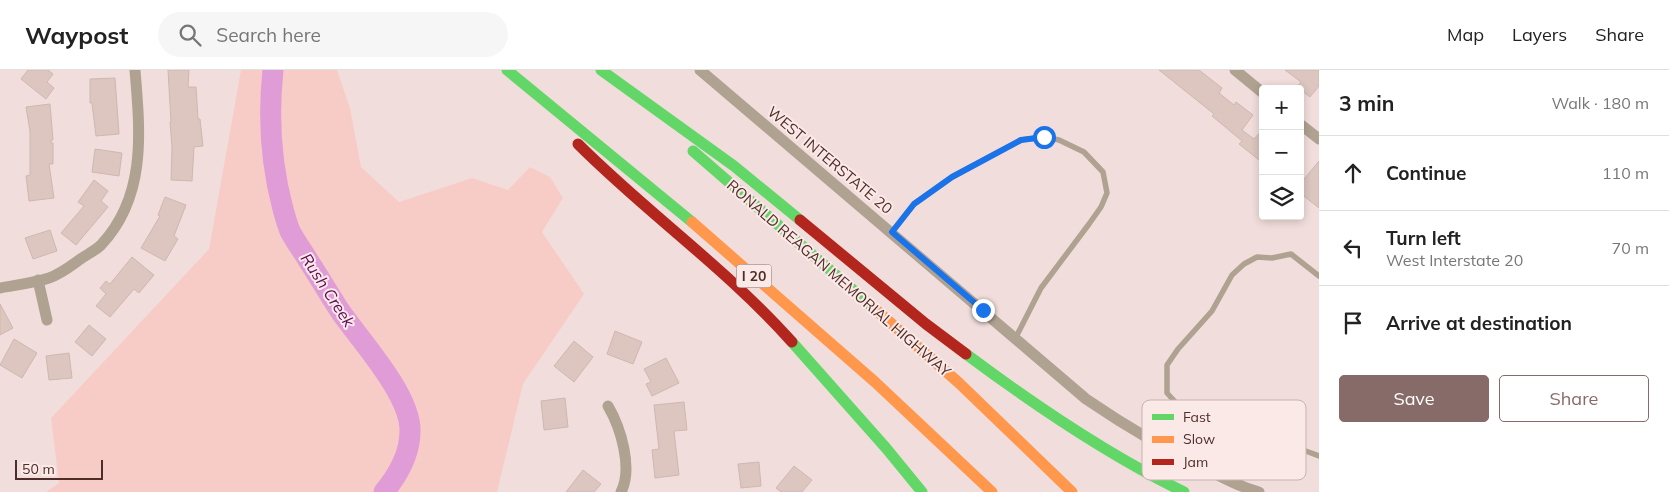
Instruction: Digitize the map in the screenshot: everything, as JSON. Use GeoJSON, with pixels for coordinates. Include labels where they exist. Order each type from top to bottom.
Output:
{"type":"FeatureCollection","features":[{"type":"Feature","properties":{"kind":"highway"},"geometry":{"type":"LineString","coordinates":[[503,70],[602,168],[710,260],[763,310],[874,434],[922,492]]}},
{"type":"Feature","properties":{"kind":"highway","name":"I 20"},"geometry":{"type":"LineString","coordinates":[[507,70],[605,150],[788,305],[881,388],[992,492]]}},
{"type":"Feature","properties":{"kind":"highway"},"geometry":{"type":"LineString","coordinates":[[601,70],[734,166],[926,324],[1009,386],[1142,471]]}},
{"type":"Feature","properties":{"kind":"highway","name":"RONALD REAGAN MEMORIAL HIGHWAY"},"geometry":{"type":"LineString","coordinates":[[601,70],[959,383],[1072,492]]}},
{"type":"Feature","properties":{"kind":"highway"},"geometry":{"type":"LineString","coordinates":[[1159,480],[1184,492]]}},
{"type":"Feature","properties":{"kind":"street"},"geometry":{"type":"LineString","coordinates":[[0,288],[50,278],[100,246],[118,222],[130,198],[137,173],[140,125],[136,70]]}},
{"type":"Feature","properties":{"kind":"street","name":"WEST INTERSTATE 20"},"geometry":{"type":"LineString","coordinates":[[700,70],[1086,399],[1142,435]]}},
{"type":"Feature","properties":{"kind":"street"},"geometry":{"type":"LineString","coordinates":[[1235,70],[1259,90]]}},
{"type":"Feature","properties":{"kind":"street"},"geometry":{"type":"LineString","coordinates":[[1304,127],[1319,139]]}},
{"type":"Feature","properties":{"kind":"street"},"geometry":{"type":"LineString","coordinates":[[38,280],[47,320]]}},
{"type":"Feature","properties":{"kind":"street"},"geometry":{"type":"LineString","coordinates":[[608,406],[616,419],[624,448],[626,478],[621,492]]}},
{"type":"Feature","properties":{"kind":"street","name":"WEST INTERSTATE 20"},"geometry":{"type":"LineString","coordinates":[[1229,480],[1247,489],[1259,492]]}},
{"type":"Feature","properties":{"kind":"lane"},"geometry":{"type":"LineString","coordinates":[[892,232],[914,204],[952,177],[1021,140],[1044,137],[1059,140],[1084,152],[1103,172],[1107,193],[1101,207],[1041,288],[1015,339]]}},
{"type":"Feature","properties":{"kind":"lane"},"geometry":{"type":"LineString","coordinates":[[1173,400],[1167,393],[1167,365],[1178,349],[1212,311],[1232,275],[1244,264],[1258,256],[1272,258],[1291,254],[1319,276]]}},
{"type":"Feature","properties":{"kind":"lane"},"geometry":{"type":"LineString","coordinates":[[1306,451],[1319,456]]}},
{"type":"Feature","properties":{"kind":"shaded area"},"geometry":{"type":"Polygon","coordinates":[[[241,70],[337,70],[350,108],[361,167],[399,202],[472,178],[508,190],[530,167],[550,177],[563,198],[542,232],[584,294],[523,384],[497,492],[46,492],[59,483],[51,418],[209,249],[241,70]]]}},
{"type":"Feature","properties":{"kind":"building"},"geometry":{"type":"Polygon","coordinates":[[[28,70],[48,70],[53,74],[47,82],[54,88],[46,99],[21,79],[28,70]]]}},
{"type":"Feature","properties":{"kind":"building"},"geometry":{"type":"Polygon","coordinates":[[[168,70],[189,70],[188,87],[196,87],[198,119],[200,119],[203,146],[194,147],[192,181],[171,180],[172,147],[168,70]]]}},
{"type":"Feature","properties":{"kind":"building"},"geometry":{"type":"Polygon","coordinates":[[[1159,70],[1199,70],[1222,88],[1219,93],[1234,105],[1236,102],[1253,115],[1242,130],[1254,139],[1259,133],[1259,160],[1239,144],[1242,141],[1212,116],[1214,114],[1159,70]]]}},
{"type":"Feature","properties":{"kind":"building"},"geometry":{"type":"Polygon","coordinates":[[[1285,70],[1319,70],[1319,86],[1310,97],[1304,92],[1304,85],[1299,85],[1301,82],[1285,70]]]}},
{"type":"Feature","properties":{"kind":"building"},"geometry":{"type":"Polygon","coordinates":[[[115,78],[119,134],[96,136],[92,103],[90,103],[90,79],[115,78]]]}},
{"type":"Feature","properties":{"kind":"building"},"geometry":{"type":"Polygon","coordinates":[[[50,104],[53,164],[49,164],[54,198],[29,201],[26,176],[30,175],[30,131],[26,107],[50,104]]]}},
{"type":"Feature","properties":{"kind":"building"},"geometry":{"type":"Polygon","coordinates":[[[95,149],[122,153],[119,176],[92,172],[95,149]]]}},
{"type":"Feature","properties":{"kind":"building"},"geometry":{"type":"Polygon","coordinates":[[[1319,161],[1319,208],[1304,196],[1304,179],[1319,161]]]}},
{"type":"Feature","properties":{"kind":"building"},"geometry":{"type":"Polygon","coordinates":[[[94,180],[108,191],[101,201],[108,207],[76,245],[61,233],[84,206],[78,202],[94,180]]]}},
{"type":"Feature","properties":{"kind":"building"},"geometry":{"type":"Polygon","coordinates":[[[165,197],[186,205],[174,236],[178,239],[165,261],[141,248],[160,216],[158,215],[165,197]]]}},
{"type":"Feature","properties":{"kind":"building"},"geometry":{"type":"Polygon","coordinates":[[[50,230],[57,251],[33,259],[25,238],[50,230]]]}},
{"type":"Feature","properties":{"kind":"building"},"geometry":{"type":"Polygon","coordinates":[[[132,257],[154,275],[139,293],[134,289],[110,317],[96,306],[106,294],[100,288],[106,281],[110,284],[132,257]]]}},
{"type":"Feature","properties":{"kind":"building"},"geometry":{"type":"Polygon","coordinates":[[[0,304],[13,328],[0,335],[0,304]]]}},
{"type":"Feature","properties":{"kind":"building"},"geometry":{"type":"Polygon","coordinates":[[[89,325],[106,339],[92,356],[75,342],[89,325]]]}},
{"type":"Feature","properties":{"kind":"building"},"geometry":{"type":"Polygon","coordinates":[[[615,331],[642,342],[633,364],[607,354],[615,331]]]}},
{"type":"Feature","properties":{"kind":"building"},"geometry":{"type":"Polygon","coordinates":[[[14,339],[37,353],[22,378],[0,365],[14,339]]]}},
{"type":"Feature","properties":{"kind":"building"},"geometry":{"type":"Polygon","coordinates":[[[574,341],[593,357],[574,382],[554,366],[574,341]]]}},
{"type":"Feature","properties":{"kind":"building"},"geometry":{"type":"Polygon","coordinates":[[[69,353],[72,378],[49,380],[46,356],[69,353]]]}},
{"type":"Feature","properties":{"kind":"building"},"geometry":{"type":"Polygon","coordinates":[[[666,358],[679,383],[652,396],[646,384],[651,382],[644,369],[666,358]]]}},
{"type":"Feature","properties":{"kind":"building"},"geometry":{"type":"Polygon","coordinates":[[[565,398],[568,427],[544,430],[541,401],[565,398]]]}},
{"type":"Feature","properties":{"kind":"building"},"geometry":{"type":"Polygon","coordinates":[[[684,402],[687,430],[674,431],[679,475],[655,478],[652,450],[659,449],[654,405],[684,402]]]}},
{"type":"Feature","properties":{"kind":"building"},"geometry":{"type":"Polygon","coordinates":[[[759,462],[761,486],[741,488],[738,464],[759,462]]]}},
{"type":"Feature","properties":{"kind":"building"},"geometry":{"type":"Polygon","coordinates":[[[794,466],[812,480],[802,492],[781,492],[776,488],[794,466]]]}},
{"type":"Feature","properties":{"kind":"building"},"geometry":{"type":"Polygon","coordinates":[[[583,470],[601,484],[594,492],[566,492],[583,470]]]}},
{"type":"Feature","properties":{"kind":"waterway","name":"Rush Creek"},"geometry":{"type":"LineString","coordinates":[[273,70],[271,105],[273,157],[279,192],[289,228],[340,311],[394,385],[408,417],[410,431],[408,447],[398,471],[384,492]]}},
{"type":"Feature","properties":{"kind":"traffic: fast"},"geometry":{"type":"LineString","coordinates":[[507,70],[692,222]]}},
{"type":"Feature","properties":{"kind":"traffic: fast"},"geometry":{"type":"LineString","coordinates":[[601,70],[734,166],[800,220]]}},
{"type":"Feature","properties":{"kind":"traffic: fast"},"geometry":{"type":"LineString","coordinates":[[693,151],[875,309]]}},
{"type":"Feature","properties":{"kind":"traffic: fast"},"geometry":{"type":"LineString","coordinates":[[792,342],[886,448],[922,492]]}},
{"type":"Feature","properties":{"kind":"traffic: fast"},"geometry":{"type":"LineString","coordinates":[[966,354],[1072,428],[1142,470]]}},
{"type":"Feature","properties":{"kind":"traffic: fast"},"geometry":{"type":"LineString","coordinates":[[1162,480],[1184,492]]}},
{"type":"Feature","properties":{"kind":"traffic: slow"},"geometry":{"type":"LineString","coordinates":[[692,222],[875,382],[992,492]]}},
{"type":"Feature","properties":{"kind":"traffic: slow"},"geometry":{"type":"LineString","coordinates":[[875,309],[959,383],[1072,492]]}},
{"type":"Feature","properties":{"kind":"traffic: jam"},"geometry":{"type":"LineString","coordinates":[[578,144],[631,194],[714,265],[767,315],[792,342]]}},
{"type":"Feature","properties":{"kind":"traffic: jam"},"geometry":{"type":"LineString","coordinates":[[800,220],[926,324],[966,354]]}},
{"type":"Feature","properties":{"kind":"route"},"geometry":{"type":"LineString","coordinates":[[983,310],[892,232],[914,204],[952,177],[1021,140],[1044,137]]}}]}
